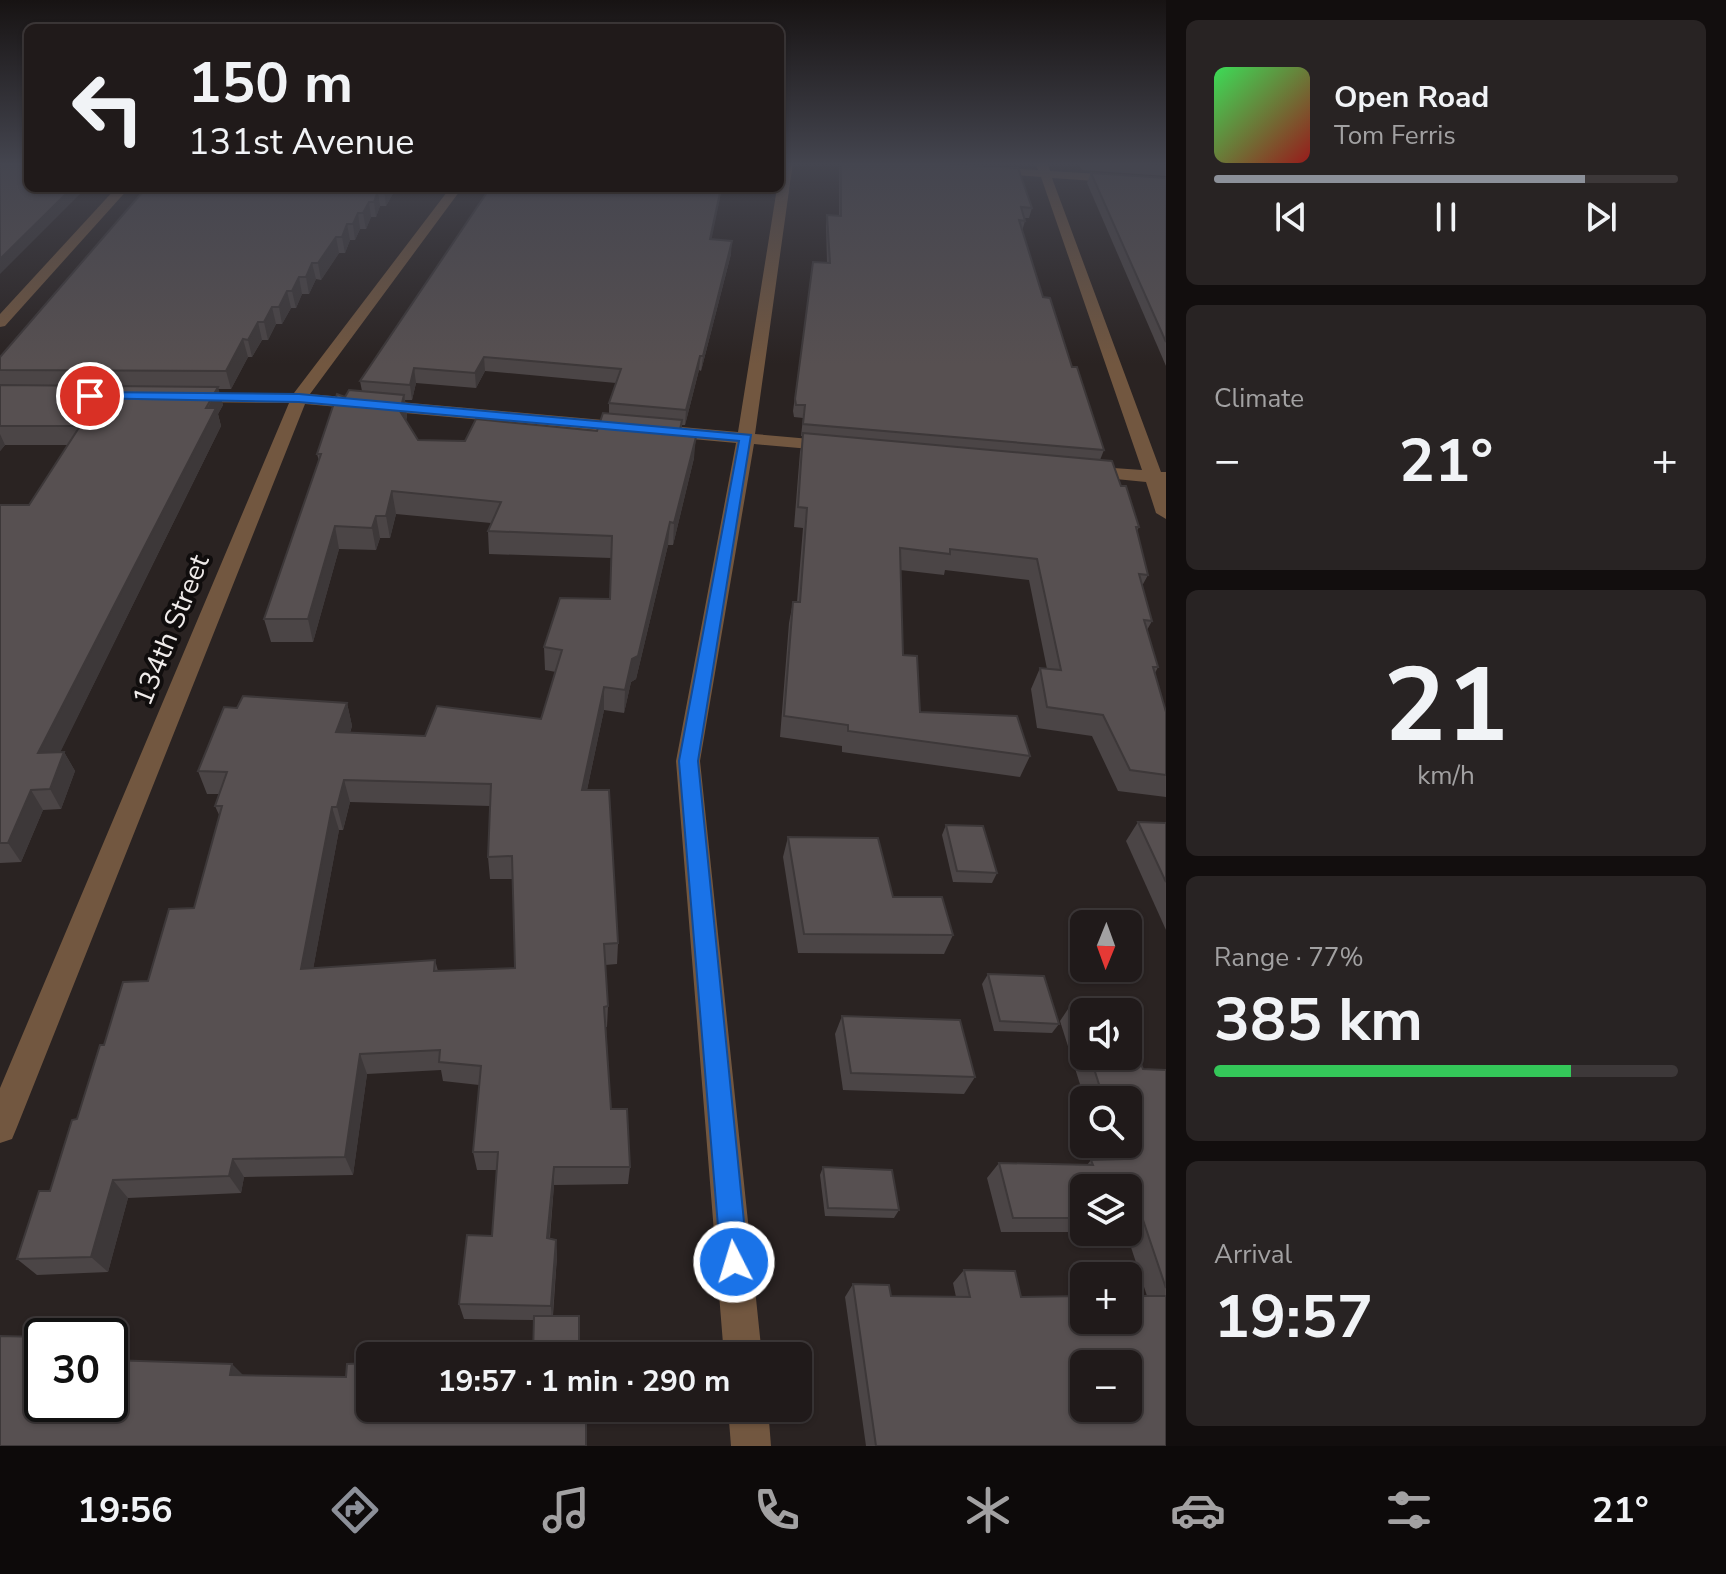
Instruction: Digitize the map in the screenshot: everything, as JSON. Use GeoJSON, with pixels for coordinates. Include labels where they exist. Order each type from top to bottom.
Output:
{"type":"FeatureCollection","features":[{"type":"Feature","properties":{"kind":"street"},"geometry":{"type":"LineString","coordinates":[[0,323],[85,229]]}},
{"type":"Feature","properties":{"kind":"street","name":"134th Street"},"geometry":{"type":"LineString","coordinates":[[0,1127],[299,398],[425,229]]}},
{"type":"Feature","properties":{"kind":"street"},"geometry":{"type":"LineString","coordinates":[[742,1342],[688,761],[746,437],[777,229]]}},
{"type":"Feature","properties":{"kind":"street"},"geometry":{"type":"LineString","coordinates":[[1066,229],[1159,478],[1166,513]]}},
{"type":"Feature","properties":{"kind":"street"},"geometry":{"type":"LineString","coordinates":[[174,397],[299,398],[856,448]]}},
{"type":"Feature","properties":{"kind":"street"},"geometry":{"type":"LineString","coordinates":[[1074,470],[1159,478]]}},
{"type":"Feature","properties":{"kind":"street"},"geometry":{"type":"LineString","coordinates":[[749,1422],[751,1446]]}},
{"type":"Feature","properties":{"kind":"building"},"geometry":{"type":"Polygon","coordinates":[[[0,229],[30,229],[0,259],[0,229]]]}},
{"type":"Feature","properties":{"kind":"building"},"geometry":{"type":"Polygon","coordinates":[[[110,229],[345,229],[342,237],[336,237],[318,263],[312,263],[306,277],[299,277],[292,291],[287,291],[279,307],[272,307],[264,322],[258,322],[248,340],[243,339],[226,371],[0,370],[0,357],[110,229]]]}},
{"type":"Feature","properties":{"kind":"building"},"geometry":{"type":"Polygon","coordinates":[[[462,229],[712,229],[710,239],[732,241],[686,410],[609,403],[621,369],[484,357],[475,373],[414,368],[410,385],[360,381],[462,229]]]}},
{"type":"Feature","properties":{"kind":"building"},"geometry":{"type":"Polygon","coordinates":[[[828,229],[1022,229],[1043,297],[1050,298],[1104,450],[803,424],[805,405],[796,405],[795,399],[813,262],[830,263],[828,229]]]}},
{"type":"Feature","properties":{"kind":"building"},"geometry":{"type":"Polygon","coordinates":[[[1116,229],[1166,229],[1166,342],[1116,229]]]}},
{"type":"Feature","properties":{"kind":"building"},"geometry":{"type":"Polygon","coordinates":[[[0,385],[218,387],[206,408],[216,408],[38,753],[64,752],[50,789],[31,790],[8,843],[0,843],[0,505],[29,505],[80,426],[0,426],[0,385]]]}},
{"type":"Feature","properties":{"kind":"building"},"geometry":{"type":"Polygon","coordinates":[[[349,390],[404,395],[400,411],[418,440],[465,441],[476,419],[597,431],[603,413],[682,420],[679,435],[696,437],[674,523],[670,522],[638,656],[632,659],[625,690],[604,687],[582,790],[609,790],[618,943],[604,944],[608,1006],[604,1007],[611,1109],[627,1109],[630,1167],[554,1167],[547,1238],[556,1240],[551,1306],[459,1304],[467,1235],[492,1236],[498,1152],[473,1152],[481,1066],[439,1062],[440,1050],[360,1054],[345,1157],[233,1159],[229,1176],[113,1180],[91,1257],[17,1259],[39,1191],[50,1191],[72,1120],[77,1119],[100,1045],[104,1045],[123,982],[148,981],[169,909],[194,908],[222,806],[215,806],[227,772],[198,771],[224,707],[237,708],[243,696],[347,703],[336,732],[425,736],[437,706],[541,719],[562,650],[544,647],[560,598],[610,599],[612,536],[488,531],[501,502],[392,491],[386,516],[376,516],[372,528],[335,526],[308,619],[264,619],[321,454],[317,454],[337,394],[345,397],[349,390]],[[344,780],[337,807],[332,807],[301,969],[435,960],[434,971],[515,968],[512,856],[488,857],[491,784],[344,780]]]}},
{"type":"Feature","properties":{"kind":"building"},"geometry":{"type":"Polygon","coordinates":[[[803,433],[1112,461],[1121,486],[1126,486],[1139,527],[1136,527],[1148,575],[1139,574],[1152,621],[1144,620],[1158,667],[1153,667],[1166,712],[1166,775],[1130,770],[1103,715],[1047,707],[1040,668],[1061,670],[1037,559],[950,549],[950,554],[900,548],[903,655],[917,656],[920,712],[1017,716],[1030,756],[848,731],[848,725],[784,716],[793,602],[800,602],[807,508],[798,507],[803,433]]]}},
{"type":"Feature","properties":{"kind":"building"},"geometry":{"type":"Polygon","coordinates":[[[1138,822],[1166,823],[1166,882],[1138,822]]]}},
{"type":"Feature","properties":{"kind":"building"},"geometry":{"type":"Polygon","coordinates":[[[946,825],[983,826],[997,873],[957,871],[946,825]]]}},
{"type":"Feature","properties":{"kind":"building"},"geometry":{"type":"Polygon","coordinates":[[[788,837],[878,838],[893,897],[942,897],[953,935],[804,934],[788,837]]]}},
{"type":"Feature","properties":{"kind":"building"},"geometry":{"type":"Polygon","coordinates":[[[988,974],[1044,976],[1059,1024],[1000,1021],[988,974]]]}},
{"type":"Feature","properties":{"kind":"building"},"geometry":{"type":"Polygon","coordinates":[[[842,1016],[960,1020],[975,1077],[851,1073],[842,1016]]]}},
{"type":"Feature","properties":{"kind":"building"},"geometry":{"type":"Polygon","coordinates":[[[1142,1066],[1166,1070],[1166,1288],[1142,1217],[1142,1174],[1070,1174],[1070,1218],[1013,1218],[999,1163],[1093,1165],[1091,1160],[1142,1158],[1142,1086],[1100,1086],[1094,1070],[1142,1070],[1142,1066]]]}},
{"type":"Feature","properties":{"kind":"building"},"geometry":{"type":"Polygon","coordinates":[[[823,1167],[892,1170],[899,1210],[828,1208],[823,1167]]]}},
{"type":"Feature","properties":{"kind":"building"},"geometry":{"type":"Polygon","coordinates":[[[964,1270],[1015,1271],[1021,1297],[1070,1296],[1070,1334],[1142,1334],[1142,1296],[1166,1296],[1166,1446],[876,1446],[853,1284],[889,1285],[891,1296],[970,1297],[964,1270]]]}},
{"type":"Feature","properties":{"kind":"building"},"geometry":{"type":"Polygon","coordinates":[[[534,1316],[579,1316],[579,1342],[533,1342],[534,1316]]]}},
{"type":"Feature","properties":{"kind":"building"},"geometry":{"type":"Polygon","coordinates":[[[0,1336],[24,1337],[24,1422],[128,1422],[128,1361],[232,1364],[230,1375],[346,1377],[347,1364],[356,1364],[356,1422],[586,1422],[586,1446],[0,1446],[0,1336]]]}},
{"type":"Feature","properties":{"kind":"route"},"geometry":{"type":"LineString","coordinates":[[90,396],[299,398],[746,437],[688,761],[734,1262]]}}]}
